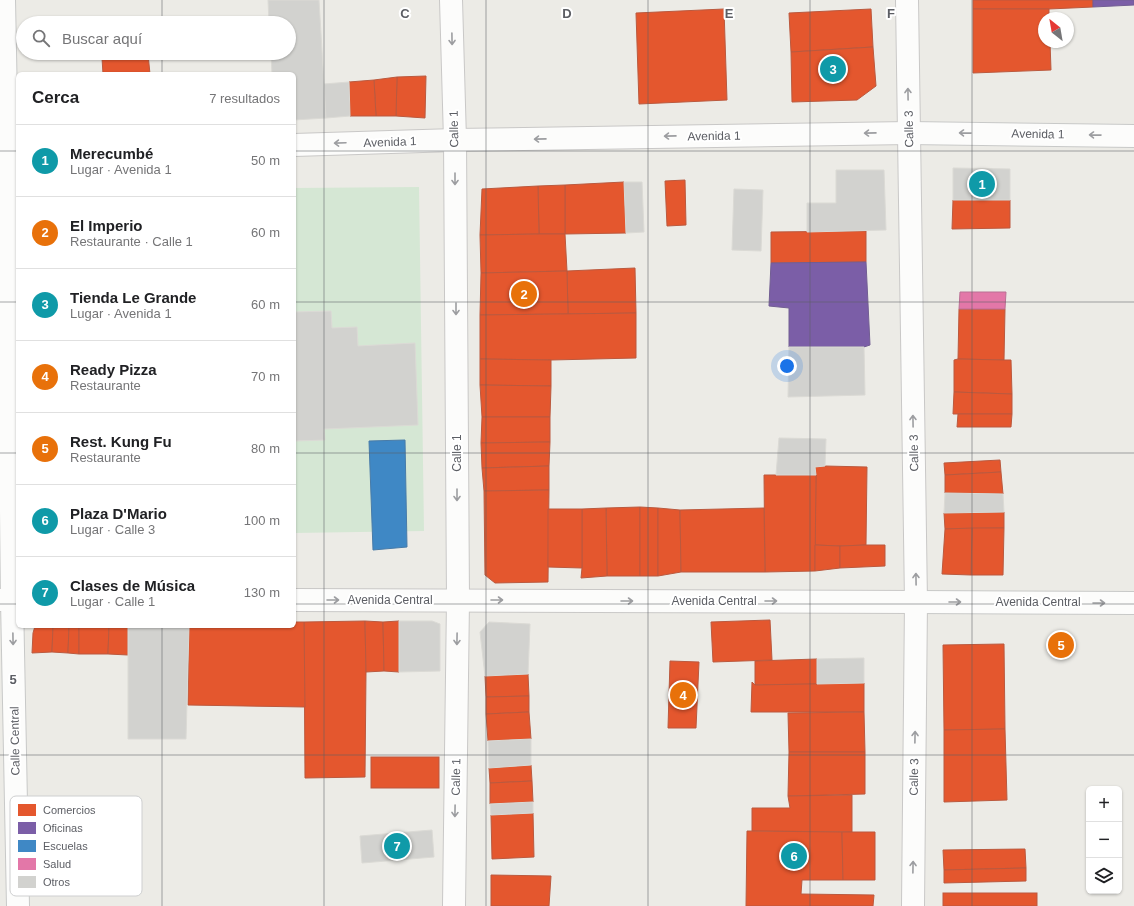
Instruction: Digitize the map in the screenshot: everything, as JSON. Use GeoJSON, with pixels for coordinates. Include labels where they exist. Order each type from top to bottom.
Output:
{"type":"FeatureCollection","features":[{"type":"Feature","properties":{"kind":"main road","name":"Calle Central"},"geometry":{"type":"LineString","coordinates":[[4,0],[8,153],[10,600],[15,796]]}},
{"type":"Feature","properties":{"kind":"main road","name":"Calle 1"},"geometry":{"type":"LineString","coordinates":[[451,0],[455,140],[458,600],[454,906]]}},
{"type":"Feature","properties":{"kind":"main road","name":"Calle 3"},"geometry":{"type":"LineString","coordinates":[[907,0],[916,602],[913,906]]}},
{"type":"Feature","properties":{"kind":"main road","name":"Avenida 1"},"geometry":{"type":"LineString","coordinates":[[296,145],[455,140],[909,133],[1134,136]]}},
{"type":"Feature","properties":{"kind":"main road","name":"Avenida Central"},"geometry":{"type":"LineString","coordinates":[[296,600],[1134,603]]}},
{"type":"Feature","properties":{"kind":"main road","name":"Calle Central"},"geometry":{"type":"LineString","coordinates":[[18,896],[18,906]]}},
{"type":"Feature","properties":{"kind":"green space"},"geometry":{"type":"Polygon","coordinates":[[[419,187],[424,531],[296,533],[296,441],[325,440],[324,429],[415,343],[358,346],[357,327],[332,328],[331,311],[296,312],[296,188],[419,187]]]}},
{"type":"Feature","properties":{"kind":"building: Comercios"},"geometry":{"type":"Polygon","coordinates":[[[973,0],[1093,0],[1093,7],[1049,9],[973,9],[973,0]]]}},
{"type":"Feature","properties":{"kind":"building: Comercios"},"geometry":{"type":"Polygon","coordinates":[[[724,9],[727,100],[639,104],[636,13],[724,9]]]}},
{"type":"Feature","properties":{"kind":"building: Comercios"},"geometry":{"type":"Polygon","coordinates":[[[871,9],[873,47],[791,52],[789,13],[871,9]]]}},
{"type":"Feature","properties":{"kind":"building: Comercios"},"geometry":{"type":"Polygon","coordinates":[[[973,9],[1049,9],[1049,12],[1038,12],[1038,48],[1050,48],[1051,70],[973,73],[973,9]]]}},
{"type":"Feature","properties":{"kind":"building: Comercios"},"geometry":{"type":"Polygon","coordinates":[[[873,47],[876,86],[857,100],[792,102],[791,52],[873,47]]]}},
{"type":"Feature","properties":{"kind":"building: Comercios"},"geometry":{"type":"Polygon","coordinates":[[[102,60],[149,60],[150,72],[103,72],[102,60]]]}},
{"type":"Feature","properties":{"kind":"building: Comercios"},"geometry":{"type":"Polygon","coordinates":[[[426,76],[425,118],[396,116],[397,77],[426,76]]]}},
{"type":"Feature","properties":{"kind":"building: Comercios"},"geometry":{"type":"Polygon","coordinates":[[[397,77],[396,116],[376,116],[374,80],[397,77]]]}},
{"type":"Feature","properties":{"kind":"building: Comercios"},"geometry":{"type":"Polygon","coordinates":[[[374,80],[376,116],[350,116],[349,82],[374,80]]]}},
{"type":"Feature","properties":{"kind":"building: Comercios"},"geometry":{"type":"Polygon","coordinates":[[[685,180],[686,225],[667,226],[665,181],[685,180]]]}},
{"type":"Feature","properties":{"kind":"building: Comercios"},"geometry":{"type":"Polygon","coordinates":[[[624,182],[626,233],[565,234],[565,185],[624,182]]]}},
{"type":"Feature","properties":{"kind":"building: Comercios"},"geometry":{"type":"Polygon","coordinates":[[[565,185],[565,234],[539,234],[538,186],[565,185]]]}},
{"type":"Feature","properties":{"kind":"building: Comercios"},"geometry":{"type":"Polygon","coordinates":[[[538,186],[539,234],[480,235],[482,189],[538,186]]]}},
{"type":"Feature","properties":{"kind":"building: Comercios"},"geometry":{"type":"Polygon","coordinates":[[[953,200],[1010,200],[1010,228],[952,229],[953,200]]]}},
{"type":"Feature","properties":{"kind":"building: Comercios"},"geometry":{"type":"Polygon","coordinates":[[[866,231],[866,262],[771,263],[771,232],[866,231]]]}},
{"type":"Feature","properties":{"kind":"building: Comercios"},"geometry":{"type":"Polygon","coordinates":[[[565,234],[567,271],[481,273],[480,235],[565,234]]]}},
{"type":"Feature","properties":{"kind":"building: Comercios"},"geometry":{"type":"Polygon","coordinates":[[[635,268],[636,313],[568,314],[567,271],[635,268]]]}},
{"type":"Feature","properties":{"kind":"building: Comercios"},"geometry":{"type":"Polygon","coordinates":[[[567,271],[568,314],[480,315],[481,273],[567,271]]]}},
{"type":"Feature","properties":{"kind":"building: Comercios"},"geometry":{"type":"Polygon","coordinates":[[[959,309],[1005,309],[1004,360],[958,359],[959,309]]]}},
{"type":"Feature","properties":{"kind":"building: Comercios"},"geometry":{"type":"Polygon","coordinates":[[[636,313],[636,358],[551,360],[480,359],[480,315],[636,313]]]}},
{"type":"Feature","properties":{"kind":"building: Comercios"},"geometry":{"type":"Polygon","coordinates":[[[480,359],[551,360],[551,386],[480,385],[480,359]]]}},
{"type":"Feature","properties":{"kind":"building: Comercios"},"geometry":{"type":"Polygon","coordinates":[[[954,360],[1011,360],[1012,394],[954,392],[954,360]]]}},
{"type":"Feature","properties":{"kind":"building: Comercios"},"geometry":{"type":"Polygon","coordinates":[[[480,385],[551,386],[550,417],[482,417],[480,385]]]}},
{"type":"Feature","properties":{"kind":"building: Comercios"},"geometry":{"type":"Polygon","coordinates":[[[954,392],[1012,394],[1012,414],[953,414],[954,392]]]}},
{"type":"Feature","properties":{"kind":"building: Comercios"},"geometry":{"type":"Polygon","coordinates":[[[958,414],[1012,414],[1011,427],[957,427],[958,414]]]}},
{"type":"Feature","properties":{"kind":"building: Comercios"},"geometry":{"type":"Polygon","coordinates":[[[482,417],[550,417],[550,442],[481,443],[482,417]]]}},
{"type":"Feature","properties":{"kind":"building: Comercios"},"geometry":{"type":"Polygon","coordinates":[[[550,442],[549,466],[482,468],[481,443],[550,442]]]}},
{"type":"Feature","properties":{"kind":"building: Comercios"},"geometry":{"type":"Polygon","coordinates":[[[1000,460],[1001,472],[945,475],[944,463],[1000,460]]]}},
{"type":"Feature","properties":{"kind":"building: Comercios"},"geometry":{"type":"Polygon","coordinates":[[[549,466],[549,490],[484,491],[482,468],[549,466]]]}},
{"type":"Feature","properties":{"kind":"building: Comercios"},"geometry":{"type":"Polygon","coordinates":[[[815,467],[867,467],[866,545],[815,545],[815,467]]]}},
{"type":"Feature","properties":{"kind":"building: Comercios"},"geometry":{"type":"Polygon","coordinates":[[[1001,472],[1003,494],[945,493],[945,475],[1001,472]]]}},
{"type":"Feature","properties":{"kind":"building: Comercios"},"geometry":{"type":"Polygon","coordinates":[[[764,475],[816,475],[815,571],[765,572],[764,475]]]}},
{"type":"Feature","properties":{"kind":"building: Comercios"},"geometry":{"type":"Polygon","coordinates":[[[549,490],[548,582],[495,583],[485,575],[484,491],[549,490]]]}},
{"type":"Feature","properties":{"kind":"building: Comercios"},"geometry":{"type":"Polygon","coordinates":[[[640,507],[640,576],[607,576],[606,508],[640,507]]]}},
{"type":"Feature","properties":{"kind":"building: Comercios"},"geometry":{"type":"Polygon","coordinates":[[[640,507],[658,508],[658,576],[640,576],[640,507]]]}},
{"type":"Feature","properties":{"kind":"building: Comercios"},"geometry":{"type":"Polygon","coordinates":[[[606,508],[607,576],[581,578],[582,509],[606,508]]]}},
{"type":"Feature","properties":{"kind":"building: Comercios"},"geometry":{"type":"Polygon","coordinates":[[[658,508],[680,510],[681,572],[658,576],[658,508]]]}},
{"type":"Feature","properties":{"kind":"building: Comercios"},"geometry":{"type":"Polygon","coordinates":[[[764,508],[765,572],[681,572],[680,510],[764,508]]]}},
{"type":"Feature","properties":{"kind":"building: Comercios"},"geometry":{"type":"Polygon","coordinates":[[[548,509],[582,509],[582,568],[548,567],[548,509]]]}},
{"type":"Feature","properties":{"kind":"building: Comercios"},"geometry":{"type":"Polygon","coordinates":[[[1004,512],[1004,528],[945,529],[944,513],[1004,512]]]}},
{"type":"Feature","properties":{"kind":"building: Comercios"},"geometry":{"type":"Polygon","coordinates":[[[972,528],[1004,528],[1003,575],[971,575],[972,528]]]}},
{"type":"Feature","properties":{"kind":"building: Comercios"},"geometry":{"type":"Polygon","coordinates":[[[972,528],[971,575],[942,574],[945,529],[972,528]]]}},
{"type":"Feature","properties":{"kind":"building: Comercios"},"geometry":{"type":"Polygon","coordinates":[[[815,545],[840,546],[840,568],[815,571],[815,545]]]}},
{"type":"Feature","properties":{"kind":"building: Comercios"},"geometry":{"type":"Polygon","coordinates":[[[885,545],[885,566],[840,568],[840,546],[885,545]]]}},
{"type":"Feature","properties":{"kind":"building: Comercios"},"geometry":{"type":"Polygon","coordinates":[[[770,620],[772,660],[713,662],[711,622],[770,620]]]}},
{"type":"Feature","properties":{"kind":"building: Comercios"},"geometry":{"type":"Polygon","coordinates":[[[365,621],[365,777],[305,778],[304,622],[365,621]]]}},
{"type":"Feature","properties":{"kind":"building: Comercios"},"geometry":{"type":"Polygon","coordinates":[[[365,621],[383,622],[384,671],[366,672],[365,621]]]}},
{"type":"Feature","properties":{"kind":"building: Comercios"},"geometry":{"type":"Polygon","coordinates":[[[399,621],[399,672],[384,671],[383,622],[399,621]]]}},
{"type":"Feature","properties":{"kind":"building: Comercios"},"geometry":{"type":"Polygon","coordinates":[[[296,622],[304,622],[305,707],[188,705],[189,628],[296,628],[296,622]]]}},
{"type":"Feature","properties":{"kind":"building: Comercios"},"geometry":{"type":"Polygon","coordinates":[[[34,628],[53,628],[52,652],[32,653],[34,628]]]}},
{"type":"Feature","properties":{"kind":"building: Comercios"},"geometry":{"type":"Polygon","coordinates":[[[53,628],[69,628],[68,653],[52,652],[53,628]]]}},
{"type":"Feature","properties":{"kind":"building: Comercios"},"geometry":{"type":"Polygon","coordinates":[[[69,628],[79,628],[79,654],[68,653],[69,628]]]}},
{"type":"Feature","properties":{"kind":"building: Comercios"},"geometry":{"type":"Polygon","coordinates":[[[79,628],[109,628],[108,654],[79,654],[79,628]]]}},
{"type":"Feature","properties":{"kind":"building: Comercios"},"geometry":{"type":"Polygon","coordinates":[[[109,628],[128,628],[128,655],[108,654],[109,628]]]}},
{"type":"Feature","properties":{"kind":"building: Comercios"},"geometry":{"type":"Polygon","coordinates":[[[1004,644],[1005,729],[944,730],[943,645],[1004,644]]]}},
{"type":"Feature","properties":{"kind":"building: Comercios"},"geometry":{"type":"Polygon","coordinates":[[[817,659],[817,684],[755,685],[755,661],[817,659]]]}},
{"type":"Feature","properties":{"kind":"building: Comercios"},"geometry":{"type":"Polygon","coordinates":[[[670,661],[699,662],[696,728],[668,728],[670,661]]]}},
{"type":"Feature","properties":{"kind":"building: Comercios"},"geometry":{"type":"Polygon","coordinates":[[[528,674],[529,696],[486,697],[485,676],[528,674]]]}},
{"type":"Feature","properties":{"kind":"building: Comercios"},"geometry":{"type":"Polygon","coordinates":[[[752,682],[755,685],[864,683],[864,712],[751,712],[752,682]]]}},
{"type":"Feature","properties":{"kind":"building: Comercios"},"geometry":{"type":"Polygon","coordinates":[[[529,696],[529,712],[486,714],[486,697],[529,696]]]}},
{"type":"Feature","properties":{"kind":"building: Comercios"},"geometry":{"type":"Polygon","coordinates":[[[529,712],[531,739],[488,741],[486,714],[529,712]]]}},
{"type":"Feature","properties":{"kind":"building: Comercios"},"geometry":{"type":"Polygon","coordinates":[[[864,712],[865,752],[789,752],[788,713],[864,712]]]}},
{"type":"Feature","properties":{"kind":"building: Comercios"},"geometry":{"type":"Polygon","coordinates":[[[1005,729],[1007,800],[944,802],[944,730],[1005,729]]]}},
{"type":"Feature","properties":{"kind":"building: Comercios"},"geometry":{"type":"Polygon","coordinates":[[[789,752],[865,752],[865,794],[788,796],[789,752]]]}},
{"type":"Feature","properties":{"kind":"building: Comercios"},"geometry":{"type":"Polygon","coordinates":[[[371,757],[439,757],[439,788],[371,788],[371,757]]]}},
{"type":"Feature","properties":{"kind":"building: Comercios"},"geometry":{"type":"Polygon","coordinates":[[[531,765],[532,781],[490,783],[489,768],[531,765]]]}},
{"type":"Feature","properties":{"kind":"building: Comercios"},"geometry":{"type":"Polygon","coordinates":[[[532,781],[533,802],[490,804],[490,783],[532,781]]]}},
{"type":"Feature","properties":{"kind":"building: Comercios"},"geometry":{"type":"Polygon","coordinates":[[[852,795],[852,832],[752,831],[752,808],[790,808],[788,796],[852,795]]]}},
{"type":"Feature","properties":{"kind":"building: Comercios"},"geometry":{"type":"Polygon","coordinates":[[[533,813],[534,857],[492,859],[491,815],[533,813]]]}},
{"type":"Feature","properties":{"kind":"building: Comercios"},"geometry":{"type":"Polygon","coordinates":[[[747,831],[842,832],[843,880],[802,880],[801,894],[874,895],[873,906],[746,906],[747,831]]]}},
{"type":"Feature","properties":{"kind":"building: Comercios"},"geometry":{"type":"Polygon","coordinates":[[[842,832],[875,832],[875,880],[843,880],[842,832]]]}},
{"type":"Feature","properties":{"kind":"building: Comercios"},"geometry":{"type":"Polygon","coordinates":[[[1025,849],[1026,868],[944,870],[943,850],[1025,849]]]}},
{"type":"Feature","properties":{"kind":"building: Comercios"},"geometry":{"type":"Polygon","coordinates":[[[1026,868],[1026,881],[944,883],[944,870],[1026,868]]]}},
{"type":"Feature","properties":{"kind":"building: Comercios"},"geometry":{"type":"Polygon","coordinates":[[[491,875],[551,876],[549,906],[491,906],[491,875]]]}},
{"type":"Feature","properties":{"kind":"building: Comercios"},"geometry":{"type":"Polygon","coordinates":[[[943,893],[1037,893],[1037,906],[943,906],[943,893]]]}},
{"type":"Feature","properties":{"kind":"building: Oficinas"},"geometry":{"type":"Polygon","coordinates":[[[1093,0],[1134,0],[1134,5],[1093,7],[1093,0]]]}},
{"type":"Feature","properties":{"kind":"building: Oficinas"},"geometry":{"type":"Polygon","coordinates":[[[866,262],[870,345],[864,347],[789,347],[789,308],[769,306],[771,263],[866,262]]]}},
{"type":"Feature","properties":{"kind":"building: Escuelas"},"geometry":{"type":"Polygon","coordinates":[[[405,440],[407,547],[373,550],[369,441],[405,440]]]}},
{"type":"Feature","properties":{"kind":"building: Salud"},"geometry":{"type":"Polygon","coordinates":[[[960,292],[1006,292],[1005,309],[959,309],[960,292]]]}},
{"type":"Feature","properties":{"kind":"building: Otros"},"geometry":{"type":"Polygon","coordinates":[[[268,0],[319,0],[326,118],[296,120],[296,72],[272,72],[271,60],[296,60],[296,16],[269,16],[268,0]]]}},
{"type":"Feature","properties":{"kind":"building: Otros"},"geometry":{"type":"Polygon","coordinates":[[[349,82],[350,116],[326,118],[324,84],[349,82]]]}},
{"type":"Feature","properties":{"kind":"building: Otros"},"geometry":{"type":"Polygon","coordinates":[[[953,168],[1010,169],[1010,200],[953,200],[953,168]]]}},
{"type":"Feature","properties":{"kind":"building: Otros"},"geometry":{"type":"Polygon","coordinates":[[[836,170],[884,170],[886,230],[807,232],[807,203],[836,203],[836,170]]]}},
{"type":"Feature","properties":{"kind":"building: Otros"},"geometry":{"type":"Polygon","coordinates":[[[624,182],[642,182],[644,232],[626,233],[624,182]]]}},
{"type":"Feature","properties":{"kind":"building: Otros"},"geometry":{"type":"Polygon","coordinates":[[[734,189],[763,190],[761,251],[732,250],[734,189]]]}},
{"type":"Feature","properties":{"kind":"building: Otros"},"geometry":{"type":"Polygon","coordinates":[[[331,311],[332,328],[357,327],[358,346],[415,343],[418,425],[324,429],[325,440],[296,441],[296,312],[331,311]]]}},
{"type":"Feature","properties":{"kind":"building: Otros"},"geometry":{"type":"Polygon","coordinates":[[[789,347],[864,347],[865,395],[788,397],[789,347]]]}},
{"type":"Feature","properties":{"kind":"building: Otros"},"geometry":{"type":"Polygon","coordinates":[[[779,438],[826,439],[825,466],[815,467],[816,475],[776,475],[779,438]]]}},
{"type":"Feature","properties":{"kind":"building: Otros"},"geometry":{"type":"Polygon","coordinates":[[[945,493],[1003,494],[1004,512],[944,513],[945,493]]]}},
{"type":"Feature","properties":{"kind":"building: Otros"},"geometry":{"type":"Polygon","coordinates":[[[399,621],[432,621],[440,624],[440,671],[399,672],[399,621]]]}},
{"type":"Feature","properties":{"kind":"building: Otros"},"geometry":{"type":"Polygon","coordinates":[[[489,622],[530,624],[528,674],[485,676],[480,632],[489,622]]]}},
{"type":"Feature","properties":{"kind":"building: Otros"},"geometry":{"type":"Polygon","coordinates":[[[128,628],[189,628],[186,739],[128,739],[128,628]]]}},
{"type":"Feature","properties":{"kind":"building: Otros"},"geometry":{"type":"Polygon","coordinates":[[[864,658],[864,683],[817,684],[817,659],[864,658]]]}},
{"type":"Feature","properties":{"kind":"building: Otros"},"geometry":{"type":"Polygon","coordinates":[[[531,739],[531,765],[489,768],[488,741],[531,739]]]}},
{"type":"Feature","properties":{"kind":"building: Otros"},"geometry":{"type":"Polygon","coordinates":[[[533,802],[533,813],[491,815],[490,804],[533,802]]]}},
{"type":"Feature","properties":{"kind":"building: Otros"},"geometry":{"type":"Polygon","coordinates":[[[432,830],[434,857],[362,863],[360,836],[432,830]]]}},
{"type":"Feature","properties":{"kind":"place","name":"Tienda Le Grande"},"geometry":{"type":"Point","coordinates":[833,69]}},
{"type":"Feature","properties":{"kind":"place","name":"Merecumbé"},"geometry":{"type":"Point","coordinates":[982,184]}},
{"type":"Feature","properties":{"kind":"place","name":"El Imperio"},"geometry":{"type":"Point","coordinates":[524,294]}},
{"type":"Feature","properties":{"kind":"place","name":"Rest. Kung Fu"},"geometry":{"type":"Point","coordinates":[1061,645]}},
{"type":"Feature","properties":{"kind":"place","name":"Ready Pizza"},"geometry":{"type":"Point","coordinates":[683,695]}},
{"type":"Feature","properties":{"kind":"place","name":"Clases de Música"},"geometry":{"type":"Point","coordinates":[397,846]}},
{"type":"Feature","properties":{"kind":"place","name":"Plaza D'Mario"},"geometry":{"type":"Point","coordinates":[794,856]}}]}
